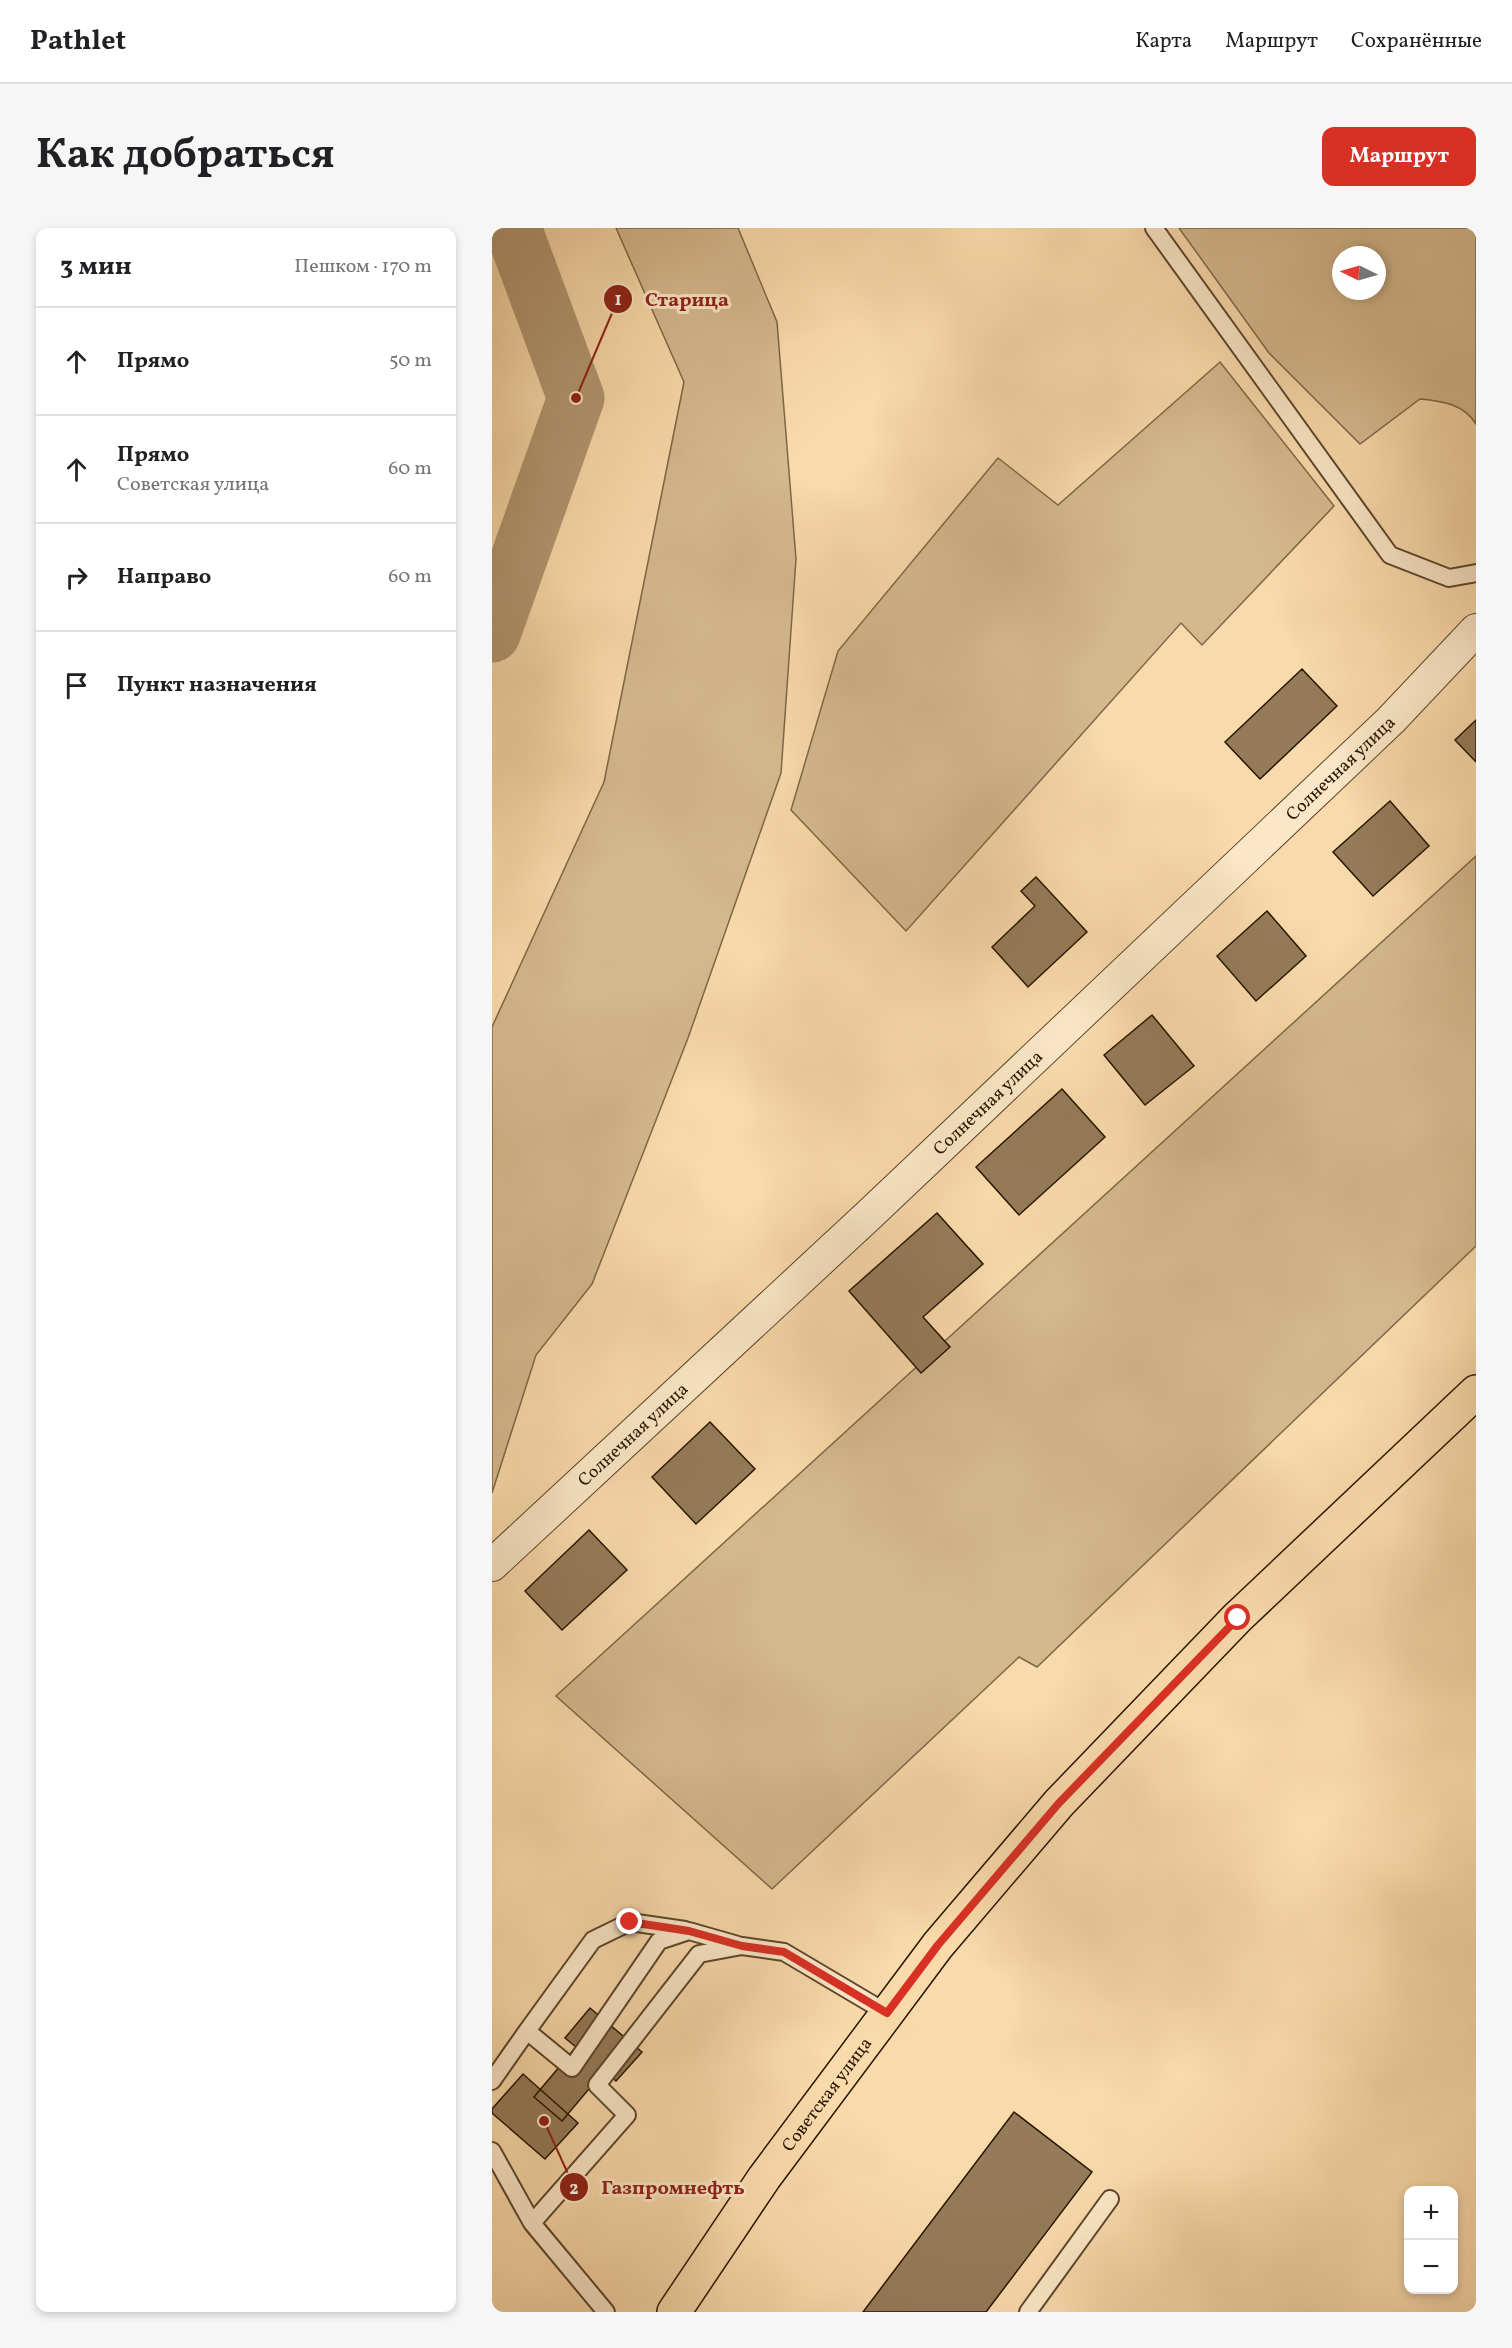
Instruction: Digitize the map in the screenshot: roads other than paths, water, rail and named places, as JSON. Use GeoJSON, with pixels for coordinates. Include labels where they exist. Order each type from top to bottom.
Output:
{"type":"FeatureCollection","features":[{"type":"Feature","properties":{"kind":"main road","name":"Советская улица"},"geometry":{"type":"LineString","coordinates":[[674,2312],[764,2178],[938,1945],[1059,1803],[1238,1618],[1476,1392]]}},
{"type":"Feature","properties":{"kind":"street","name":"Солнечная улица"},"geometry":{"type":"LineString","coordinates":[[492,1565],[869,1215],[1391,720],[1476,630]]}},
{"type":"Feature","properties":{"kind":"lane"},"geometry":{"type":"LineString","coordinates":[[1154,228],[1390,555],[1449,578],[1476,573]]}},
{"type":"Feature","properties":{"kind":"lane"},"geometry":{"type":"LineString","coordinates":[[492,2081],[592,1940],[630,1922],[689,1931],[742,1946],[784,1952],[887,2013]]}},
{"type":"Feature","properties":{"kind":"lane"},"geometry":{"type":"LineString","coordinates":[[527,2031],[572,2068],[659,1941],[689,1931]]}},
{"type":"Feature","properties":{"kind":"lane"},"geometry":{"type":"LineString","coordinates":[[532,2223],[627,2115],[597,2085],[699,1954],[742,1946]]}},
{"type":"Feature","properties":{"kind":"lane"},"geometry":{"type":"LineString","coordinates":[[492,2151],[532,2223],[606,2312]]}},
{"type":"Feature","properties":{"kind":"lane"},"geometry":{"type":"LineString","coordinates":[[1028,2312],[1110,2199]]}},
{"type":"Feature","properties":{"kind":"waterway"},"geometry":{"type":"LineString","coordinates":[[492,634],[576,398],[513,228]]}},
{"type":"Feature","properties":{"kind":"place","name":"Старица"},"geometry":{"type":"Point","coordinates":[576,398]}},
{"type":"Feature","properties":{"kind":"place","name":"Газпромнефть"},"geometry":{"type":"Point","coordinates":[544,2121]}}]}
